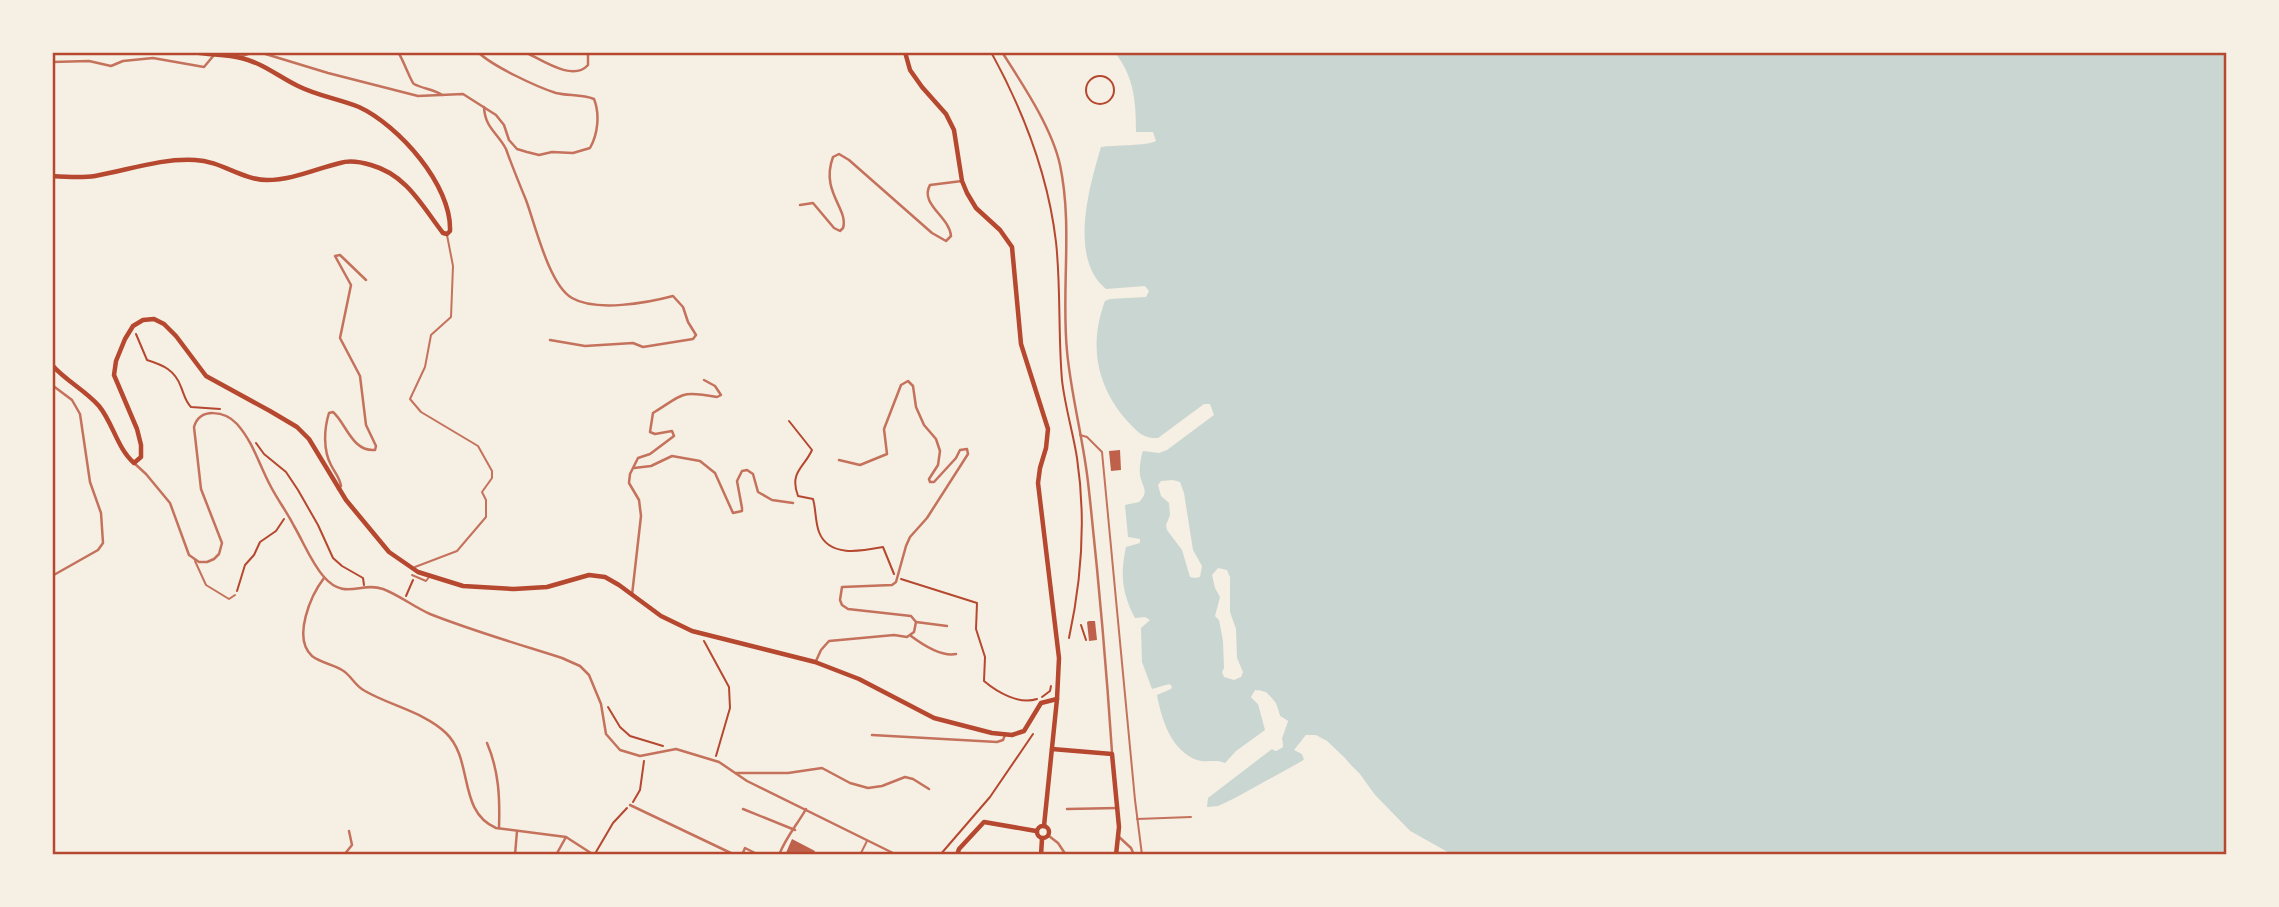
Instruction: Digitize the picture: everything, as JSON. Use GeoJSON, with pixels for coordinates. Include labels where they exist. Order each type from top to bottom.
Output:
{"type":"FeatureCollection","features":[{"type":"Feature","properties":{"kind":"main road"},"geometry":{"type":"LineString","coordinates":[[52,176],[93,177],[135,166],[195,160],[214,162],[258,179],[269,180],[291,178],[342,162],[360,162],[382,168],[411,189],[443,233],[447,234],[450,230],[451,224],[435,181],[410,144],[393,129],[358,107],[320,96],[261,65],[239,57],[194,52]]}},
{"type":"Feature","properties":{"kind":"main road"},"geometry":{"type":"LineString","coordinates":[[905,52],[910,70],[946,114],[954,130],[962,181],[975,208],[1000,230],[1012,247],[1021,344],[1048,429],[1038,483],[1057,632],[1058,684],[1044,826]]}},
{"type":"Feature","properties":{"kind":"main road"},"geometry":{"type":"LineString","coordinates":[[52,365],[64,379],[98,405],[123,451],[134,463],[141,457],[141,445],[114,375],[116,361],[134,326],[143,320],[154,319],[164,324],[206,376],[297,427],[316,447],[338,489],[389,552],[411,568],[430,576],[463,586],[514,589],[547,587],[589,575],[605,577],[661,616],[702,634],[815,662],[859,679],[933,718],[1005,735],[1024,731],[1041,704],[1057,699]]}},
{"type":"Feature","properties":{"kind":"main road"},"geometry":{"type":"LineString","coordinates":[[1052,749],[1112,754],[1118,808],[1116,855]]}},
{"type":"Feature","properties":{"kind":"main road"},"geometry":{"type":"LineString","coordinates":[[957,855],[959,849],[984,822],[1037,831]]}},
{"type":"Feature","properties":{"kind":"main road"},"geometry":{"type":"LineString","coordinates":[[1037,831],[1040,826],[1044,826]]}},
{"type":"Feature","properties":{"kind":"main road"},"geometry":{"type":"LineString","coordinates":[[1042,839],[1049,836],[1049,830],[1044,826]]}},
{"type":"Feature","properties":{"kind":"main road"},"geometry":{"type":"LineString","coordinates":[[1037,831],[1042,839],[1041,855]]}},
{"type":"Feature","properties":{"kind":"street"},"geometry":{"type":"LineString","coordinates":[[239,57],[256,52],[418,96],[463,94],[496,115],[517,149],[539,155],[552,152],[573,153],[590,148],[594,142],[598,108],[594,99],[551,91],[491,62],[478,52]]}},
{"type":"Feature","properties":{"kind":"street"},"geometry":{"type":"LineString","coordinates":[[398,52],[407,64],[410,80],[442,95]]}},
{"type":"Feature","properties":{"kind":"street"},"geometry":{"type":"LineString","coordinates":[[525,52],[565,71],[577,73],[588,65],[586,52]]}},
{"type":"Feature","properties":{"kind":"street"},"geometry":{"type":"LineString","coordinates":[[1002,52],[1053,141],[1060,166],[1065,214],[1067,352],[1087,480],[1112,754]]}},
{"type":"Feature","properties":{"kind":"street"},"geometry":{"type":"LineString","coordinates":[[52,62],[81,60],[110,66],[123,61],[153,58],[204,67],[214,55]]}},
{"type":"Feature","properties":{"kind":"street"},"geometry":{"type":"LineString","coordinates":[[484,106],[485,120],[506,149],[546,259],[565,293],[573,299],[620,306],[673,296],[684,307],[688,322],[696,335],[693,340],[643,347],[633,343],[585,346],[550,340]]}},
{"type":"Feature","properties":{"kind":"street"},"geometry":{"type":"LineString","coordinates":[[800,205],[813,203],[834,228],[843,228],[844,218],[832,194],[829,176],[833,157],[839,154],[932,233],[946,241],[951,236],[950,227],[929,201],[927,190],[930,185],[962,181]]}},
{"type":"Feature","properties":{"kind":"street"},"geometry":{"type":"LineString","coordinates":[[411,568],[457,551],[486,517],[482,492],[492,478],[492,471],[478,446],[421,412],[410,399],[425,367],[430,335],[451,317],[453,266],[447,234]]}},
{"type":"Feature","properties":{"kind":"street"},"geometry":{"type":"LineString","coordinates":[[338,489],[341,481],[328,460],[325,444],[329,413],[336,414],[359,445],[369,451],[376,446],[366,425],[360,376],[340,338],[351,285],[335,256],[345,257],[366,280]]}},
{"type":"Feature","properties":{"kind":"street"},"geometry":{"type":"LineString","coordinates":[[632,595],[641,516],[639,500],[629,483],[630,474],[638,458],[650,454],[674,436],[672,430],[655,434],[650,432],[653,413],[689,392],[717,397],[721,395],[715,386],[704,380]]}},
{"type":"Feature","properties":{"kind":"street"},"geometry":{"type":"LineString","coordinates":[[839,460],[860,465],[887,454],[884,429],[901,385],[908,381],[913,386],[916,407],[924,425],[936,439],[940,451],[938,465],[929,479],[930,482],[934,482],[944,472],[961,450],[967,449],[968,454],[953,481],[943,492],[928,518],[910,537],[898,578],[892,584],[842,587],[840,600],[848,609],[908,615],[916,622],[947,626]]}},
{"type":"Feature","properties":{"kind":"street"},"geometry":{"type":"LineString","coordinates":[[52,385],[72,400],[80,414],[90,482],[101,513],[104,535],[98,550],[52,576]]}},
{"type":"Feature","properties":{"kind":"street"},"geometry":{"type":"LineString","coordinates":[[195,560],[211,561],[217,557],[222,547],[201,489],[194,430],[200,417],[217,414],[230,418],[246,437],[270,486],[324,578],[349,591],[379,588],[457,624],[580,666],[595,685],[606,734],[620,750],[640,756],[671,749],[714,760],[747,781],[897,855]]}},
{"type":"Feature","properties":{"kind":"street"},"geometry":{"type":"LineString","coordinates":[[1080,435],[1102,452],[1142,855]]}},
{"type":"Feature","properties":{"kind":"street"},"geometry":{"type":"LineString","coordinates":[[634,468],[651,466],[672,456],[700,461],[715,473],[733,513],[738,513],[743,508],[737,481],[742,471],[747,470],[753,474],[758,492],[772,500],[793,503]]}},
{"type":"Feature","properties":{"kind":"street"},"geometry":{"type":"LineString","coordinates":[[134,463],[170,503],[189,555],[195,560],[206,585],[229,600],[235,595]]}},
{"type":"Feature","properties":{"kind":"street"},"geometry":{"type":"LineString","coordinates":[[412,575],[426,581],[430,576]]}},
{"type":"Feature","properties":{"kind":"street"},"geometry":{"type":"LineString","coordinates":[[324,578],[313,593],[308,607],[304,637],[307,650],[316,658],[345,672],[365,691],[442,728],[460,752],[476,812],[486,824],[566,837],[594,855]]}},
{"type":"Feature","properties":{"kind":"street"},"geometry":{"type":"LineString","coordinates":[[911,636],[916,622]]}},
{"type":"Feature","properties":{"kind":"street"},"geometry":{"type":"LineString","coordinates":[[815,662],[830,641],[911,636],[940,653],[956,654]]}},
{"type":"Feature","properties":{"kind":"street"},"geometry":{"type":"LineString","coordinates":[[872,735],[997,742],[1003,740],[1005,735]]}},
{"type":"Feature","properties":{"kind":"street"},"geometry":{"type":"LineString","coordinates":[[487,743],[500,788],[499,828]]}},
{"type":"Feature","properties":{"kind":"street"},"geometry":{"type":"LineString","coordinates":[[736,773],[788,774],[822,768],[850,783],[868,788],[905,777],[929,789]]}},
{"type":"Feature","properties":{"kind":"street"},"geometry":{"type":"LineString","coordinates":[[630,805],[735,855]]}},
{"type":"Feature","properties":{"kind":"street"},"geometry":{"type":"LineString","coordinates":[[1068,809],[1118,808]]}},
{"type":"Feature","properties":{"kind":"street"},"geometry":{"type":"LineString","coordinates":[[743,809],[795,831]]}},
{"type":"Feature","properties":{"kind":"street"},"geometry":{"type":"LineString","coordinates":[[779,855],[785,840],[795,831],[806,809]]}},
{"type":"Feature","properties":{"kind":"street"},"geometry":{"type":"LineString","coordinates":[[1137,819],[1191,817]]}},
{"type":"Feature","properties":{"kind":"street"},"geometry":{"type":"LineString","coordinates":[[344,855],[352,845],[349,831]]}},
{"type":"Feature","properties":{"kind":"street"},"geometry":{"type":"LineString","coordinates":[[515,855],[517,831]]}},
{"type":"Feature","properties":{"kind":"street"},"geometry":{"type":"LineString","coordinates":[[1049,836],[1066,855]]}},
{"type":"Feature","properties":{"kind":"street"},"geometry":{"type":"LineString","coordinates":[[1118,836],[1131,848],[1134,855]]}},
{"type":"Feature","properties":{"kind":"street"},"geometry":{"type":"LineString","coordinates":[[556,855],[566,837]]}},
{"type":"Feature","properties":{"kind":"street"},"geometry":{"type":"LineString","coordinates":[[860,855],[867,840]]}},
{"type":"Feature","properties":{"kind":"street"},"geometry":{"type":"LineString","coordinates":[[742,855],[745,848],[759,855]]}},
{"type":"Feature","properties":{"kind":"street"},"geometry":{"type":"LineString","coordinates":[[1200,853],[1207,855]]}},
{"type":"Feature","properties":{"kind":"path"},"geometry":{"type":"LineString","coordinates":[[991,52],[1008,82],[1038,155],[1056,243],[1063,384],[1077,457],[1083,516],[1080,572],[1069,638]]}},
{"type":"Feature","properties":{"kind":"path"},"geometry":{"type":"LineString","coordinates":[[1096,76],[1106,77],[1113,85],[1112,95],[1107,102],[1095,102],[1087,96],[1088,83],[1096,76]]}},
{"type":"Feature","properties":{"kind":"path"},"geometry":{"type":"LineString","coordinates":[[789,421],[812,450],[797,470],[796,491],[798,496],[813,499],[820,536],[831,545],[846,551],[864,552],[883,547],[891,572],[898,578],[977,603],[976,629],[985,657],[985,683],[1010,697],[1031,701],[1041,698],[1050,691],[1052,685],[1058,684]]}},
{"type":"Feature","properties":{"kind":"path"},"geometry":{"type":"LineString","coordinates":[[235,595],[245,565],[255,550],[257,551],[260,542],[276,531],[283,521]]}},
{"type":"Feature","properties":{"kind":"path"},"geometry":{"type":"LineString","coordinates":[[404,600],[413,581],[412,575]]}},
{"type":"Feature","properties":{"kind":"path"},"geometry":{"type":"LineString","coordinates":[[1082,625],[1086,640]]}},
{"type":"Feature","properties":{"kind":"path"},"geometry":{"type":"LineString","coordinates":[[702,634],[729,687],[730,708],[714,760]]}},
{"type":"Feature","properties":{"kind":"path"},"geometry":{"type":"LineString","coordinates":[[601,703],[611,710],[620,727],[630,736],[671,749]]}},
{"type":"Feature","properties":{"kind":"path"},"geometry":{"type":"LineString","coordinates":[[940,855],[990,797],[1033,734]]}},
{"type":"Feature","properties":{"kind":"shaded area"},"geometry":{"type":"Polygon","coordinates":[[[1115,53],[2226,53],[2226,854],[1451,854],[1410,831],[1327,741],[1306,735],[1295,750],[1302,754],[1302,761],[1235,798],[1218,806],[1207,807],[1208,798],[1272,749],[1276,751],[1283,747],[1282,738],[1288,721],[1280,716],[1271,697],[1259,690],[1251,697],[1258,704],[1265,730],[1236,751],[1225,763],[1197,760],[1174,742],[1162,715],[1157,695],[1172,686],[1169,684],[1152,689],[1142,662],[1141,628],[1150,620],[1145,617],[1135,618],[1125,592],[1123,566],[1126,547],[1140,543],[1140,539],[1128,537],[1125,505],[1139,502],[1144,495],[1140,473],[1143,451],[1159,453],[1167,450],[1214,415],[1210,404],[1204,404],[1158,438],[1145,436],[1119,411],[1103,382],[1097,334],[1105,301],[1146,297],[1149,291],[1145,286],[1106,289],[1094,276],[1085,240],[1085,221],[1092,181],[1101,147],[1139,145],[1156,141],[1153,132],[1136,132],[1133,90],[1115,53]]]}},
{"type":"Feature","properties":{"kind":"pier"},"geometry":{"type":"Polygon","coordinates":[[[1161,481],[1180,482],[1184,493],[1193,550],[1202,566],[1200,577],[1190,577],[1182,550],[1167,530],[1169,503],[1161,496],[1158,485],[1161,481]]]}},
{"type":"Feature","properties":{"kind":"pier"},"geometry":{"type":"Polygon","coordinates":[[[1218,568],[1227,570],[1230,577],[1230,612],[1236,629],[1237,658],[1243,672],[1241,677],[1234,680],[1224,677],[1222,672],[1223,641],[1219,620],[1215,616],[1220,597],[1212,575],[1218,568]]]}},
{"type":"Feature","properties":{"kind":"pier"},"geometry":{"type":"Polygon","coordinates":[[[1255,690],[1266,692],[1276,703],[1280,716],[1288,721],[1282,738],[1283,747],[1276,751],[1272,746],[1279,745],[1284,722],[1278,718],[1273,705],[1264,695],[1255,695],[1262,703],[1258,704],[1251,697],[1255,690]]]}},
{"type":"Feature","properties":{"kind":"pier"},"geometry":{"type":"Polygon","coordinates":[[[1306,735],[1316,735],[1327,741],[1410,831],[1451,854],[1445,855],[1408,834],[1325,744],[1308,738],[1299,749],[1305,753],[1307,761],[1304,759],[1302,754],[1294,750],[1306,735]]]}},
{"type":"Feature","properties":{"kind":"building"},"geometry":{"type":"Polygon","coordinates":[[[1120,450],[1121,470],[1111,471],[1109,451],[1120,450]]]}},
{"type":"Feature","properties":{"kind":"building"},"geometry":{"type":"Polygon","coordinates":[[[1089,621],[1095,621],[1097,640],[1089,641],[1089,621]]]}},
{"type":"Feature","properties":{"kind":"building"},"geometry":{"type":"Polygon","coordinates":[[[792,839],[815,851],[813,855],[785,855],[792,839]]]}}]}
